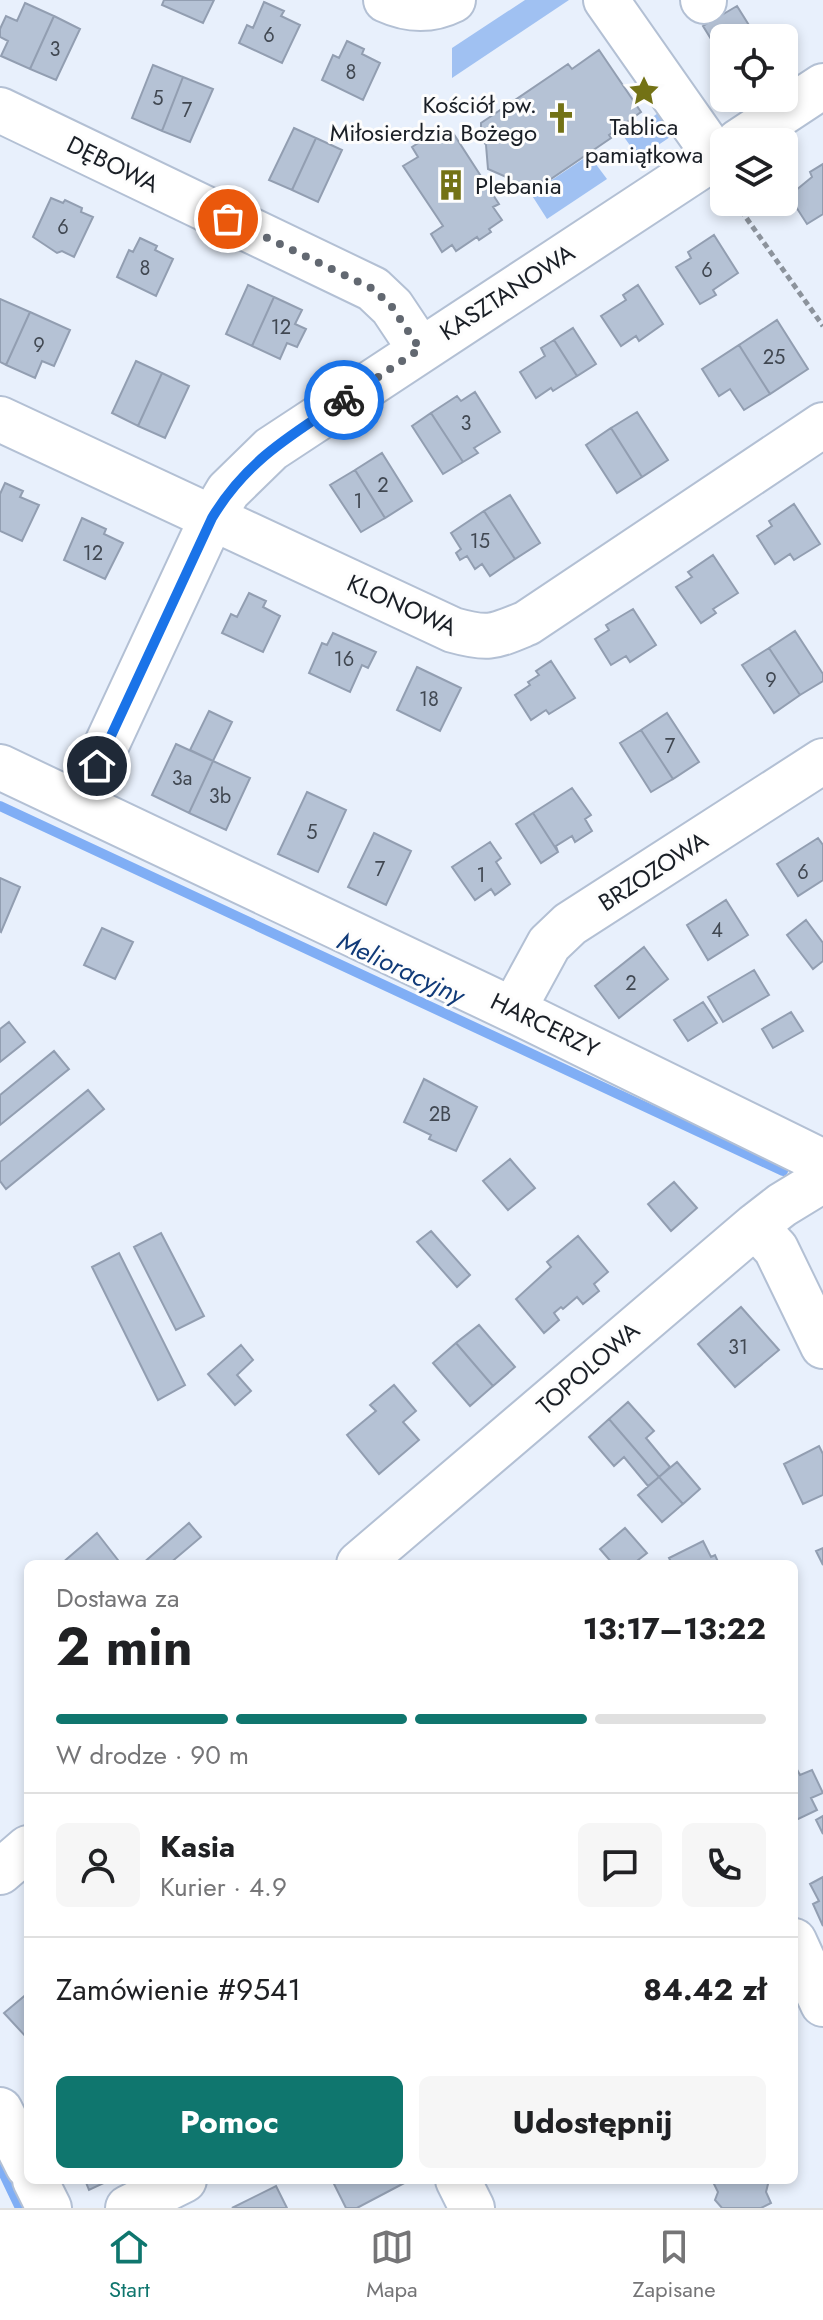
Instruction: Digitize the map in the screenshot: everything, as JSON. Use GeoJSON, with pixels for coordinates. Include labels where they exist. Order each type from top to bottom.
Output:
{"type":"FeatureCollection","features":[{"type":"Feature","properties":{"kind":"street"},"geometry":{"type":"LineString","coordinates":[[386,0],[411,9],[439,6],[453,0]]}},
{"type":"Feature","properties":{"kind":"street"},"geometry":{"type":"LineString","coordinates":[[606,0],[710,130]]}},
{"type":"Feature","properties":{"kind":"street","name":"KASZTANOWA"},"geometry":{"type":"LineString","coordinates":[[759,128],[823,86]]}},
{"type":"Feature","properties":{"kind":"street","name":"DĘBOWA"},"geometry":{"type":"LineString","coordinates":[[0,110],[373,289],[392,307],[420,349]]}},
{"type":"Feature","properties":{"kind":"street","name":"KASZTANOWA"},"geometry":{"type":"LineString","coordinates":[[79,804],[212,518],[228,491],[271,449],[710,160]]}},
{"type":"Feature","properties":{"kind":"street","name":"KLONOWA"},"geometry":{"type":"LineString","coordinates":[[0,419],[453,630],[482,638],[496,636],[527,623],[823,425]]}},
{"type":"Feature","properties":{"kind":"street","name":"BRZOZOWA"},"geometry":{"type":"LineString","coordinates":[[513,1010],[549,944],[570,924],[823,761]]}},
{"type":"Feature","properties":{"kind":"street","name":"HARCERZY"},"geometry":{"type":"LineString","coordinates":[[0,767],[513,1010],[815,1158],[820,1187]]}},
{"type":"Feature","properties":{"kind":"street","name":"TOPOLOWA"},"geometry":{"type":"LineString","coordinates":[[364,1560],[755,1226],[820,1187]]}},
{"type":"Feature","properties":{"kind":"street"},"geometry":{"type":"LineString","coordinates":[[755,1226],[776,1249],[823,1346]]}},
{"type":"Feature","properties":{"kind":"street"},"geometry":{"type":"LineString","coordinates":[[0,1872],[24,1851]]}},
{"type":"Feature","properties":{"kind":"street"},"geometry":{"type":"LineString","coordinates":[[798,1950],[823,2004]]}},
{"type":"Feature","properties":{"kind":"street"},"geometry":{"type":"LineString","coordinates":[[0,2110],[24,2158]]}},
{"type":"Feature","properties":{"kind":"street"},"geometry":{"type":"LineString","coordinates":[[37,2184],[49,2208]]}},
{"type":"Feature","properties":{"kind":"street"},"geometry":{"type":"LineString","coordinates":[[128,2208],[176,2184]]}},
{"type":"Feature","properties":{"kind":"street"},"geometry":{"type":"LineString","coordinates":[[460,2184],[472,2208]]}},
{"type":"Feature","properties":{"kind":"path"},"geometry":{"type":"LineString","coordinates":[[745,216],[823,326]]}},
{"type":"Feature","properties":{"kind":"shaded area"},"geometry":{"type":"Polygon","coordinates":[[[525,0],[569,0],[452,78],[452,48],[525,0]]]}},
{"type":"Feature","properties":{"kind":"shaded area"},"geometry":{"type":"Polygon","coordinates":[[[661,111],[676,133],[639,158],[624,137],[661,111]]]}},
{"type":"Feature","properties":{"kind":"shaded area"},"geometry":{"type":"Polygon","coordinates":[[[589,155],[607,179],[547,219],[531,194],[589,155]]]}},
{"type":"Feature","properties":{"kind":"building"},"geometry":{"type":"Polygon","coordinates":[[[164,0],[214,0],[203,23],[162,5],[164,0]]]}},
{"type":"Feature","properties":{"kind":"building"},"geometry":{"type":"Polygon","coordinates":[[[264,2],[284,11],[281,16],[300,25],[282,63],[239,43],[247,25],[253,28],[264,2]]]}},
{"type":"Feature","properties":{"kind":"building"},"geometry":{"type":"Polygon","coordinates":[[[25,3],[54,16],[30,69],[1,56],[8,41],[0,37],[0,29],[6,16],[17,21],[25,3]]]}},
{"type":"Feature","properties":{"kind":"building"},"geometry":{"type":"Polygon","coordinates":[[[737,6],[748,24],[710,24],[710,37],[703,26],[737,6]]]}},
{"type":"Feature","properties":{"kind":"building"},"geometry":{"type":"Polygon","coordinates":[[[54,16],[80,29],[56,80],[30,69],[54,16]]]}},
{"type":"Feature","properties":{"kind":"building"},"geometry":{"type":"Polygon","coordinates":[[[347,41],[364,49],[362,54],[380,63],[363,100],[322,80],[333,55],[339,58],[347,41]]]}},
{"type":"Feature","properties":{"kind":"building","name":"Kościół pw. Miłosierdzia Bożego"},"geometry":{"type":"Polygon","coordinates":[[[599,50],[641,112],[609,135],[611,138],[545,183],[542,181],[522,194],[511,179],[488,169],[481,123],[568,64],[572,69],[599,50]]]}},
{"type":"Feature","properties":{"kind":"building"},"geometry":{"type":"Polygon","coordinates":[[[153,65],[183,77],[162,131],[132,118],[153,65]]]}},
{"type":"Feature","properties":{"kind":"building"},"geometry":{"type":"Polygon","coordinates":[[[183,77],[213,89],[190,142],[162,131],[183,77]]]}},
{"type":"Feature","properties":{"kind":"building"},"geometry":{"type":"Polygon","coordinates":[[[294,128],[316,138],[292,190],[269,180],[294,128]]]}},
{"type":"Feature","properties":{"kind":"building","name":"Plebania"},"geometry":{"type":"Polygon","coordinates":[[[437,131],[443,140],[453,133],[499,204],[493,207],[502,220],[489,229],[491,232],[456,251],[452,245],[442,252],[431,234],[443,226],[403,166],[418,157],[412,147],[437,131]]]}},
{"type":"Feature","properties":{"kind":"building"},"geometry":{"type":"Polygon","coordinates":[[[316,138],[342,150],[318,202],[292,190],[316,138]]]}},
{"type":"Feature","properties":{"kind":"building"},"geometry":{"type":"Polygon","coordinates":[[[823,164],[823,214],[807,224],[798,210],[798,189],[812,177],[810,172],[823,164]]]}},
{"type":"Feature","properties":{"kind":"building"},"geometry":{"type":"Polygon","coordinates":[[[51,198],[63,203],[65,200],[93,217],[74,257],[62,251],[57,253],[33,237],[51,198]]]}},
{"type":"Feature","properties":{"kind":"building"},"geometry":{"type":"Polygon","coordinates":[[[714,235],[738,273],[713,290],[716,295],[700,304],[676,267],[691,258],[688,252],[714,235]]]}},
{"type":"Feature","properties":{"kind":"building"},"geometry":{"type":"Polygon","coordinates":[[[140,238],[173,259],[156,296],[117,277],[129,250],[133,252],[140,238]]]}},
{"type":"Feature","properties":{"kind":"building"},"geometry":{"type":"Polygon","coordinates":[[[248,285],[274,297],[252,346],[226,334],[248,285]]]}},
{"type":"Feature","properties":{"kind":"building"},"geometry":{"type":"Polygon","coordinates":[[[638,285],[663,324],[639,341],[636,336],[621,346],[601,316],[626,300],[623,295],[638,285]]]}},
{"type":"Feature","properties":{"kind":"building"},"geometry":{"type":"Polygon","coordinates":[[[274,297],[302,310],[295,324],[306,329],[297,347],[287,343],[280,359],[252,346],[274,297]]]}},
{"type":"Feature","properties":{"kind":"building"},"geometry":{"type":"Polygon","coordinates":[[[0,299],[30,312],[6,365],[0,362],[0,299]]]}},
{"type":"Feature","properties":{"kind":"building"},"geometry":{"type":"Polygon","coordinates":[[[30,312],[70,330],[54,366],[42,361],[35,378],[6,365],[30,312]]]}},
{"type":"Feature","properties":{"kind":"building"},"geometry":{"type":"Polygon","coordinates":[[[777,320],[808,369],[770,394],[739,345],[777,320]]]}},
{"type":"Feature","properties":{"kind":"building"},"geometry":{"type":"Polygon","coordinates":[[[573,328],[596,364],[577,376],[554,340],[573,328]]]}},
{"type":"Feature","properties":{"kind":"building"},"geometry":{"type":"Polygon","coordinates":[[[554,340],[577,376],[536,398],[520,372],[545,356],[541,348],[554,340]]]}},
{"type":"Feature","properties":{"kind":"building"},"geometry":{"type":"Polygon","coordinates":[[[739,345],[770,394],[744,410],[730,389],[719,396],[702,369],[739,345]]]}},
{"type":"Feature","properties":{"kind":"building"},"geometry":{"type":"Polygon","coordinates":[[[136,361],[162,373],[138,426],[112,413],[136,361]]]}},
{"type":"Feature","properties":{"kind":"building"},"geometry":{"type":"Polygon","coordinates":[[[162,373],[189,386],[165,438],[138,426],[162,373]]]}},
{"type":"Feature","properties":{"kind":"building"},"geometry":{"type":"Polygon","coordinates":[[[475,392],[500,432],[474,448],[478,453],[463,462],[431,413],[457,396],[461,401],[475,392]]]}},
{"type":"Feature","properties":{"kind":"building"},"geometry":{"type":"Polygon","coordinates":[[[637,412],[668,460],[642,477],[611,428],[637,412]]]}},
{"type":"Feature","properties":{"kind":"building"},"geometry":{"type":"Polygon","coordinates":[[[431,413],[463,462],[443,474],[412,426],[431,413]]]}},
{"type":"Feature","properties":{"kind":"building"},"geometry":{"type":"Polygon","coordinates":[[[611,428],[642,477],[617,493],[586,445],[611,428]]]}},
{"type":"Feature","properties":{"kind":"building"},"geometry":{"type":"Polygon","coordinates":[[[382,453],[412,501],[385,518],[355,470],[382,453]]]}},
{"type":"Feature","properties":{"kind":"building"},"geometry":{"type":"Polygon","coordinates":[[[355,470],[385,518],[361,532],[330,485],[355,470]]]}},
{"type":"Feature","properties":{"kind":"building"},"geometry":{"type":"Polygon","coordinates":[[[5,483],[23,491],[20,497],[39,505],[22,541],[0,531],[0,494],[5,483]]]}},
{"type":"Feature","properties":{"kind":"building"},"geometry":{"type":"Polygon","coordinates":[[[510,495],[540,543],[515,559],[484,511],[510,495]]]}},
{"type":"Feature","properties":{"kind":"building"},"geometry":{"type":"Polygon","coordinates":[[[794,504],[820,544],[794,560],[790,554],[775,564],[757,536],[772,526],[769,521],[794,504]]]}},
{"type":"Feature","properties":{"kind":"building"},"geometry":{"type":"Polygon","coordinates":[[[484,511],[515,559],[490,576],[482,564],[475,569],[467,556],[460,560],[456,553],[461,549],[451,533],[484,511]]]}},
{"type":"Feature","properties":{"kind":"building"},"geometry":{"type":"Polygon","coordinates":[[[82,518],[106,529],[104,534],[123,543],[105,579],[64,560],[82,518]]]}},
{"type":"Feature","properties":{"kind":"building"},"geometry":{"type":"Polygon","coordinates":[[[713,555],[738,593],[713,609],[716,613],[701,623],[676,587],[692,577],[688,572],[713,555]]]}},
{"type":"Feature","properties":{"kind":"building"},"geometry":{"type":"Polygon","coordinates":[[[249,593],[266,601],[263,607],[280,616],[263,652],[222,633],[231,614],[237,617],[249,593]]]}},
{"type":"Feature","properties":{"kind":"building"},"geometry":{"type":"Polygon","coordinates":[[[633,609],[656,645],[630,662],[626,656],[611,665],[595,639],[609,630],[606,625],[633,609]]]}},
{"type":"Feature","properties":{"kind":"building"},"geometry":{"type":"Polygon","coordinates":[[[795,631],[823,674],[823,681],[800,695],[769,648],[795,631]]]}},
{"type":"Feature","properties":{"kind":"building"},"geometry":{"type":"Polygon","coordinates":[[[333,633],[376,652],[368,668],[362,665],[350,692],[309,673],[322,643],[327,645],[333,633]]]}},
{"type":"Feature","properties":{"kind":"building"},"geometry":{"type":"Polygon","coordinates":[[[769,648],[800,695],[774,713],[742,665],[769,648]]]}},
{"type":"Feature","properties":{"kind":"building"},"geometry":{"type":"Polygon","coordinates":[[[551,661],[575,698],[549,714],[546,710],[531,720],[515,695],[539,675],[536,671],[551,661]]]}},
{"type":"Feature","properties":{"kind":"building"},"geometry":{"type":"Polygon","coordinates":[[[417,667],[461,688],[440,731],[397,710],[417,667]]]}},
{"type":"Feature","properties":{"kind":"building"},"geometry":{"type":"Polygon","coordinates":[[[209,711],[232,722],[213,761],[190,750],[209,711]]]}},
{"type":"Feature","properties":{"kind":"building"},"geometry":{"type":"Polygon","coordinates":[[[667,713],[699,762],[673,779],[641,730],[667,713]]]}},
{"type":"Feature","properties":{"kind":"building"},"geometry":{"type":"Polygon","coordinates":[[[641,730],[673,779],[651,792],[620,743],[641,730]]]}},
{"type":"Feature","properties":{"kind":"building"},"geometry":{"type":"Polygon","coordinates":[[[176,744],[213,761],[189,813],[152,795],[176,744]]]}},
{"type":"Feature","properties":{"kind":"building"},"geometry":{"type":"Polygon","coordinates":[[[213,761],[250,778],[226,830],[189,813],[213,761]]]}},
{"type":"Feature","properties":{"kind":"building"},"geometry":{"type":"Polygon","coordinates":[[[572,788],[591,815],[585,819],[592,831],[575,842],[572,836],[556,846],[558,852],[533,813],[572,788]]]}},
{"type":"Feature","properties":{"kind":"building"},"geometry":{"type":"Polygon","coordinates":[[[307,792],[346,810],[318,872],[278,854],[307,792]]]}},
{"type":"Feature","properties":{"kind":"building"},"geometry":{"type":"Polygon","coordinates":[[[533,813],[558,852],[541,863],[516,824],[533,813]]]}},
{"type":"Feature","properties":{"kind":"building"},"geometry":{"type":"Polygon","coordinates":[[[374,833],[411,851],[386,905],[348,887],[374,833]]]}},
{"type":"Feature","properties":{"kind":"building"},"geometry":{"type":"Polygon","coordinates":[[[818,838],[823,845],[823,880],[798,896],[777,864],[818,838]]]}},
{"type":"Feature","properties":{"kind":"building"},"geometry":{"type":"Polygon","coordinates":[[[490,842],[501,858],[496,862],[510,884],[495,895],[491,889],[475,900],[452,867],[490,842]]]}},
{"type":"Feature","properties":{"kind":"building"},"geometry":{"type":"Polygon","coordinates":[[[0,878],[20,887],[1,932],[0,931],[0,878]]]}},
{"type":"Feature","properties":{"kind":"building"},"geometry":{"type":"Polygon","coordinates":[[[726,900],[748,935],[708,960],[687,925],[726,900]]]}},
{"type":"Feature","properties":{"kind":"building"},"geometry":{"type":"Polygon","coordinates":[[[806,920],[823,943],[823,961],[813,969],[787,935],[806,920]]]}},
{"type":"Feature","properties":{"kind":"building"},"geometry":{"type":"Polygon","coordinates":[[[102,928],[133,942],[115,979],[84,965],[102,928]]]}},
{"type":"Feature","properties":{"kind":"building"},"geometry":{"type":"Polygon","coordinates":[[[644,947],[668,979],[619,1018],[595,986],[644,947]]]}},
{"type":"Feature","properties":{"kind":"building"},"geometry":{"type":"Polygon","coordinates":[[[754,970],[769,995],[723,1022],[708,997],[754,970]]]}},
{"type":"Feature","properties":{"kind":"building"},"geometry":{"type":"Polygon","coordinates":[[[703,1002],[717,1023],[688,1041],[674,1020],[703,1002]]]}},
{"type":"Feature","properties":{"kind":"building"},"geometry":{"type":"Polygon","coordinates":[[[791,1012],[803,1031],[773,1048],[762,1029],[791,1012]]]}},
{"type":"Feature","properties":{"kind":"building"},"geometry":{"type":"Polygon","coordinates":[[[9,1022],[25,1042],[0,1062],[0,1029],[9,1022]]]}},
{"type":"Feature","properties":{"kind":"building"},"geometry":{"type":"Polygon","coordinates":[[[54,1051],[69,1069],[0,1125],[0,1095],[54,1051]]]}},
{"type":"Feature","properties":{"kind":"building"},"geometry":{"type":"Polygon","coordinates":[[[424,1079],[477,1107],[456,1151],[429,1139],[431,1135],[404,1122],[424,1079]]]}},
{"type":"Feature","properties":{"kind":"building"},"geometry":{"type":"Polygon","coordinates":[[[88,1090],[104,1109],[6,1189],[0,1181],[0,1162],[88,1090]]]}},
{"type":"Feature","properties":{"kind":"building"},"geometry":{"type":"Polygon","coordinates":[[[510,1159],[535,1188],[508,1210],[483,1181],[510,1159]]]}},
{"type":"Feature","properties":{"kind":"building"},"geometry":{"type":"Polygon","coordinates":[[[674,1182],[697,1208],[671,1231],[648,1204],[674,1182]]]}},
{"type":"Feature","properties":{"kind":"building"},"geometry":{"type":"Polygon","coordinates":[[[431,1231],[470,1275],[457,1287],[417,1242],[431,1231]]]}},
{"type":"Feature","properties":{"kind":"building"},"geometry":{"type":"Polygon","coordinates":[[[161,1233],[204,1316],[176,1330],[134,1247],[161,1233]]]}},
{"type":"Feature","properties":{"kind":"building"},"geometry":{"type":"Polygon","coordinates":[[[578,1236],[608,1272],[594,1284],[599,1291],[583,1304],[577,1297],[554,1313],[559,1320],[544,1333],[516,1299],[551,1267],[547,1262],[578,1236]]]}},
{"type":"Feature","properties":{"kind":"building"},"geometry":{"type":"Polygon","coordinates":[[[119,1253],[185,1385],[158,1400],[92,1267],[119,1253]]]}},
{"type":"Feature","properties":{"kind":"building"},"geometry":{"type":"Polygon","coordinates":[[[741,1307],[779,1350],[735,1387],[698,1344],[741,1307]]]}},
{"type":"Feature","properties":{"kind":"building"},"geometry":{"type":"Polygon","coordinates":[[[479,1325],[515,1367],[493,1386],[456,1343],[479,1325]]]}},
{"type":"Feature","properties":{"kind":"building"},"geometry":{"type":"Polygon","coordinates":[[[456,1343],[493,1386],[470,1406],[433,1363],[456,1343]]]}},
{"type":"Feature","properties":{"kind":"building"},"geometry":{"type":"Polygon","coordinates":[[[241,1345],[253,1360],[237,1375],[251,1391],[235,1405],[208,1374],[241,1345]]]}},
{"type":"Feature","properties":{"kind":"building"},"geometry":{"type":"Polygon","coordinates":[[[394,1385],[416,1411],[403,1422],[419,1440],[379,1474],[347,1435],[376,1411],[370,1405],[394,1385]]]}},
{"type":"Feature","properties":{"kind":"building"},"geometry":{"type":"Polygon","coordinates":[[[628,1402],[654,1431],[646,1438],[670,1467],[659,1477],[609,1419],[628,1402]]]}},
{"type":"Feature","properties":{"kind":"building"},"geometry":{"type":"Polygon","coordinates":[[[609,1419],[659,1477],[648,1486],[624,1457],[614,1466],[589,1437],[609,1419]]]}},
{"type":"Feature","properties":{"kind":"building"},"geometry":{"type":"Polygon","coordinates":[[[819,1446],[823,1454],[823,1495],[803,1504],[784,1464],[819,1446]]]}},
{"type":"Feature","properties":{"kind":"building"},"geometry":{"type":"Polygon","coordinates":[[[677,1462],[700,1489],[683,1504],[659,1477],[677,1462]]]}},
{"type":"Feature","properties":{"kind":"building"},"geometry":{"type":"Polygon","coordinates":[[[659,1477],[683,1504],[662,1522],[638,1495],[659,1477]]]}},
{"type":"Feature","properties":{"kind":"building"},"geometry":{"type":"Polygon","coordinates":[[[189,1523],[201,1537],[174,1560],[147,1560],[189,1523]]]}},
{"type":"Feature","properties":{"kind":"building"},"geometry":{"type":"Polygon","coordinates":[[[625,1528],[647,1553],[638,1560],[610,1560],[600,1549],[625,1528]]]}},
{"type":"Feature","properties":{"kind":"building"},"geometry":{"type":"Polygon","coordinates":[[[97,1533],[118,1560],[66,1560],[97,1533]]]}},
{"type":"Feature","properties":{"kind":"building"},"geometry":{"type":"Polygon","coordinates":[[[703,1541],[711,1557],[715,1555],[717,1560],[670,1560],[703,1541]]]}},
{"type":"Feature","properties":{"kind":"building"},"geometry":{"type":"Polygon","coordinates":[[[823,1548],[823,1565],[816,1551],[823,1548]]]}},
{"type":"Feature","properties":{"kind":"building"},"geometry":{"type":"Polygon","coordinates":[[[812,1770],[823,1793],[811,1798],[817,1810],[798,1819],[798,1771],[800,1775],[812,1770]]]}},
{"type":"Feature","properties":{"kind":"building"},"geometry":{"type":"Polygon","coordinates":[[[823,1816],[823,1834],[816,1820],[823,1816]]]}},
{"type":"Feature","properties":{"kind":"building"},"geometry":{"type":"Polygon","coordinates":[[[823,1877],[823,1926],[813,1904],[819,1901],[810,1884],[823,1877]]]}},
{"type":"Feature","properties":{"kind":"building"},"geometry":{"type":"Polygon","coordinates":[[[24,1996],[24,2035],[4,2013],[24,1996]]]}},
{"type":"Feature","properties":{"kind":"building"},"geometry":{"type":"Polygon","coordinates":[[[87,2184],[102,2184],[89,2190],[87,2184]]]}},
{"type":"Feature","properties":{"kind":"building"},"geometry":{"type":"Polygon","coordinates":[[[334,2184],[402,2184],[357,2208],[346,2208],[334,2184]]]}},
{"type":"Feature","properties":{"kind":"building"},"geometry":{"type":"Polygon","coordinates":[[[714,2184],[768,2184],[766,2192],[771,2203],[761,2208],[722,2208],[715,2200],[718,2192],[714,2184]]]}},
{"type":"Feature","properties":{"kind":"building"},"geometry":{"type":"Polygon","coordinates":[[[276,2186],[287,2208],[232,2208],[276,2186]]]}},
{"type":"Feature","properties":{"kind":"waterway","name":"Melioracyjny"},"geometry":{"type":"LineString","coordinates":[[0,806],[783,1171]]}},
{"type":"Feature","properties":{"kind":"waterway"},"geometry":{"type":"LineString","coordinates":[[0,2166],[20,2208]]}},
{"type":"Feature","properties":{"kind":"way so far"},"geometry":{"type":"LineString","coordinates":[[228,219],[373,289],[392,307],[420,349],[344,400]]}},
{"type":"Feature","properties":{"kind":"place","name":"Tablica pamiątkowa"},"geometry":{"type":"Point","coordinates":[644,91]}},
{"type":"Feature","properties":{"kind":"place","name":"Kościół pw. Miłosierdzia Bożego"},"geometry":{"type":"Point","coordinates":[561,118]}},
{"type":"Feature","properties":{"kind":"place","name":"Plebania"},"geometry":{"type":"Point","coordinates":[451,185]}},
{"type":"Feature","properties":{"kind":"route"},"geometry":{"type":"LineString","coordinates":[[97,766],[212,518],[228,491],[271,449],[344,400]]}}]}
